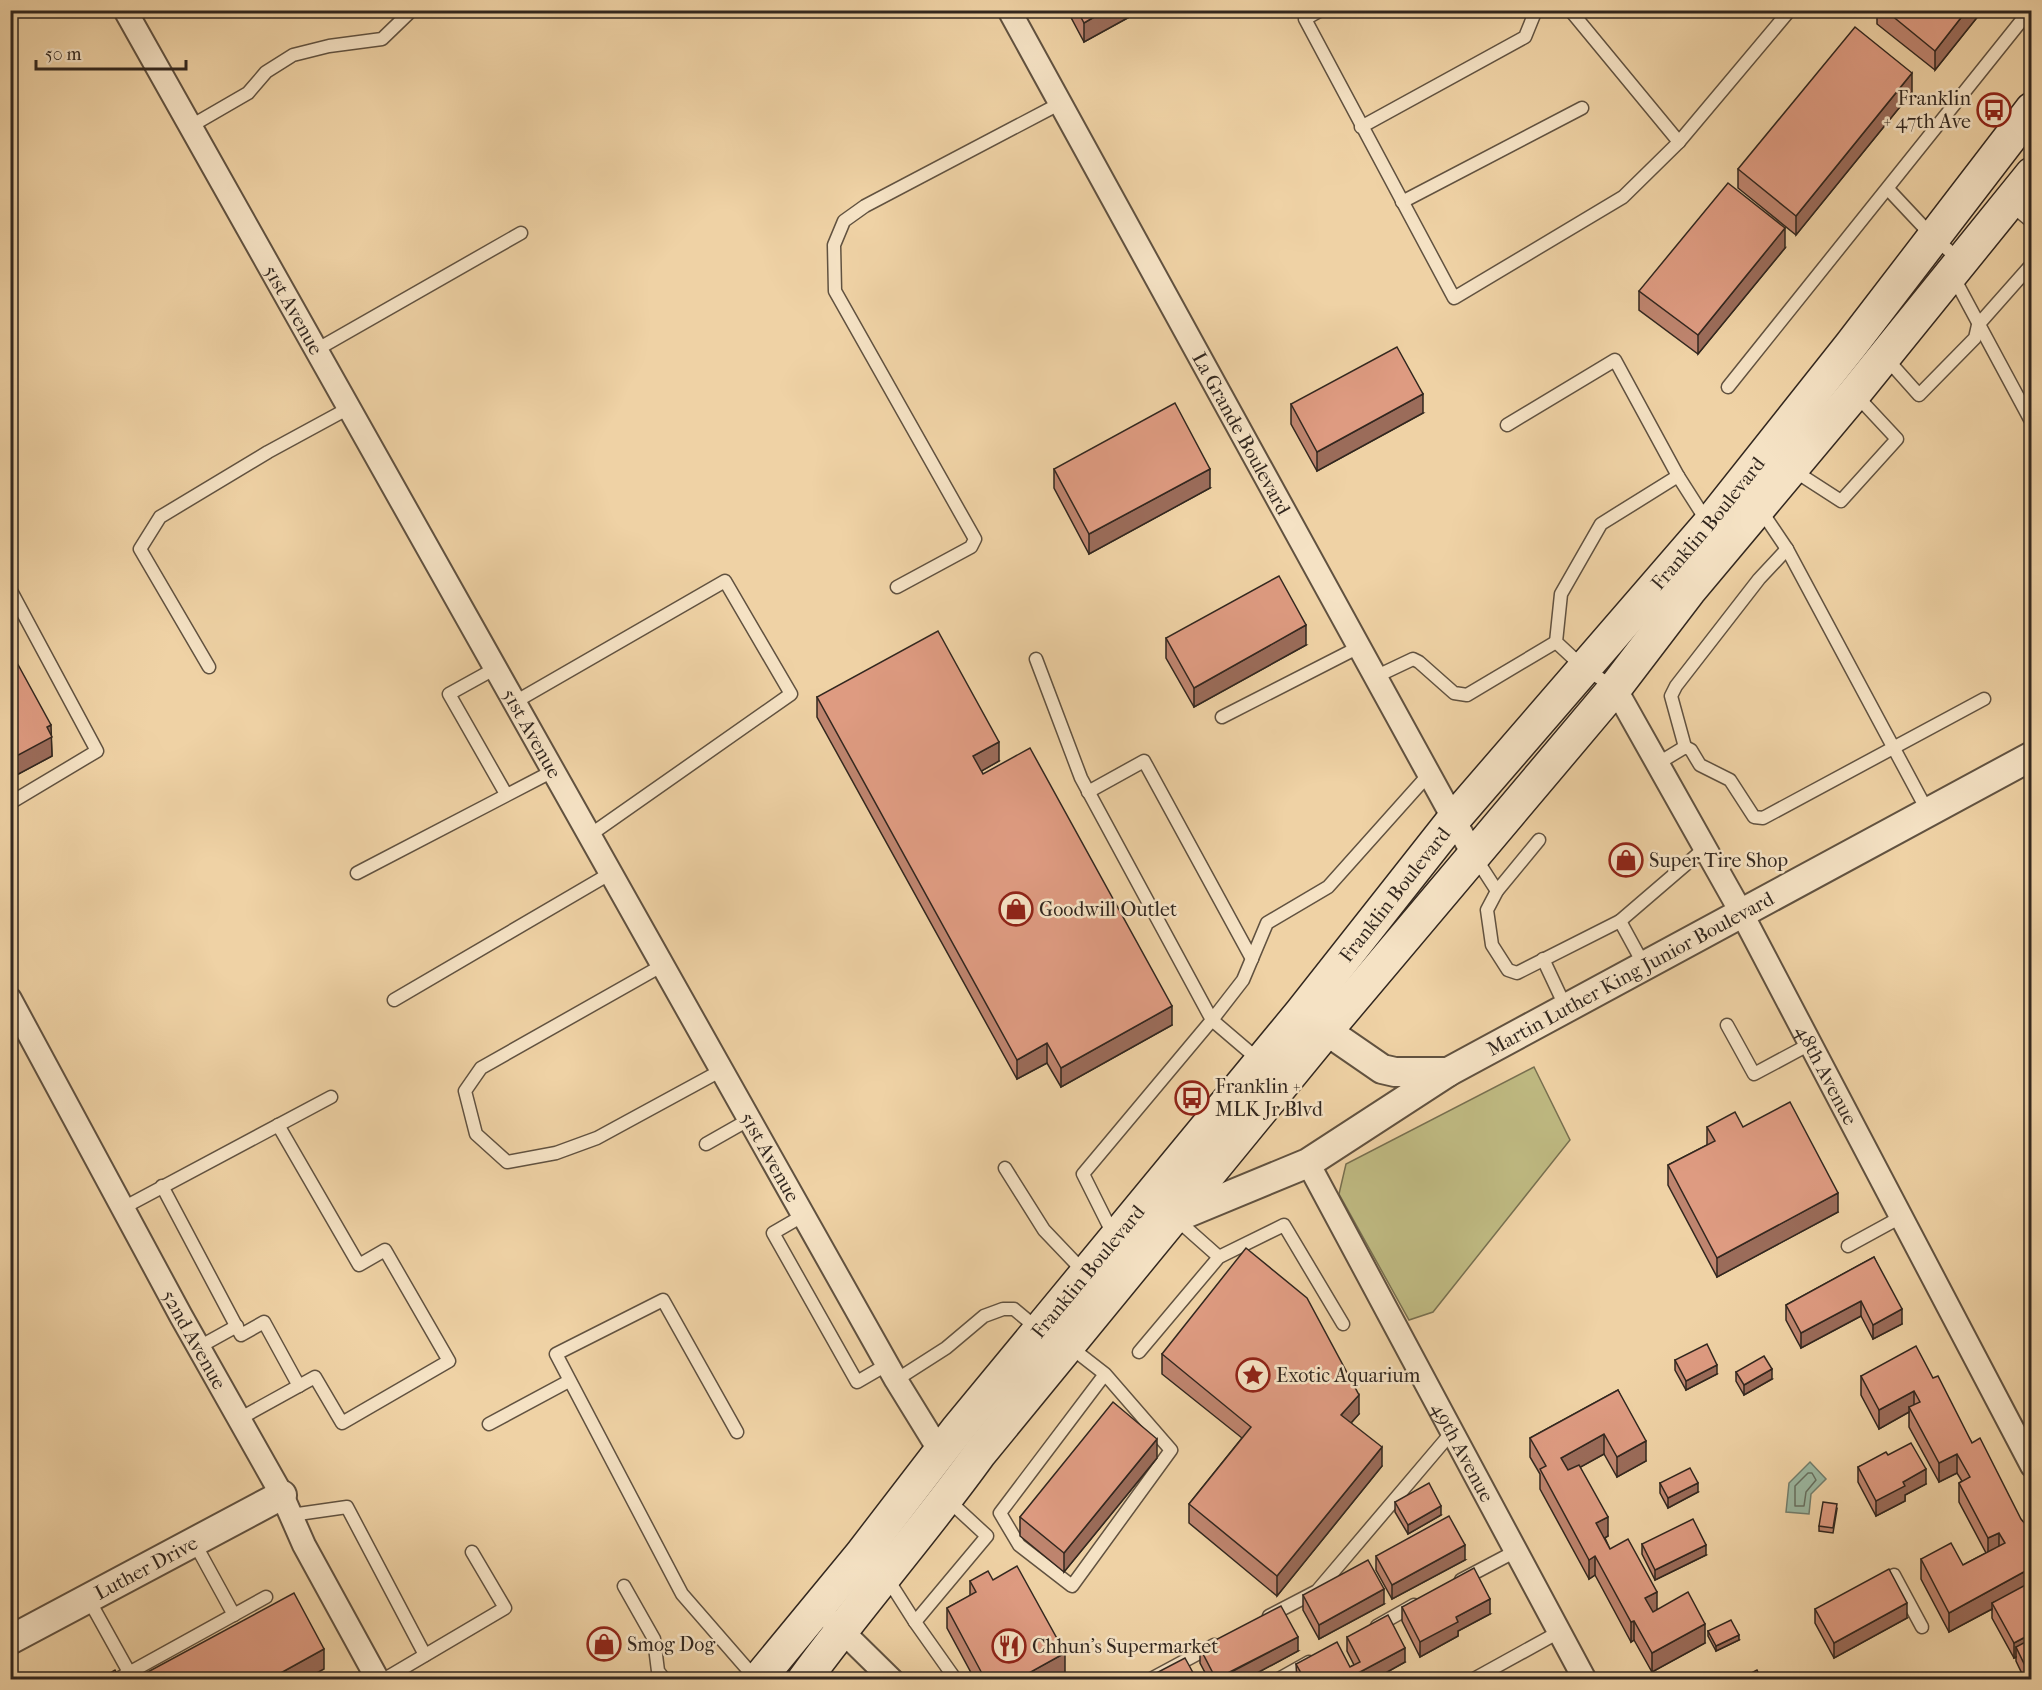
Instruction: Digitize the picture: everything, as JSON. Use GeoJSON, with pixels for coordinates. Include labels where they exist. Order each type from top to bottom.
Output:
{"type":"FeatureCollection","features":[{"type":"Feature","properties":{"kind":"main road","name":"Franklin Boulevard"},"geometry":{"type":"LineString","coordinates":[[758,1680],[830,1618],[936,1481],[1055,1338],[1175,1218],[1454,819],[1709,524],[1851,345],[2031,109]]}},
{"type":"Feature","properties":{"kind":"main road","name":"Franklin Boulevard"},"geometry":{"type":"LineString","coordinates":[[936,1481],[980,1453],[1036,1386],[1055,1338],[1087,1274],[1261,1062],[1313,1023],[1474,856],[1615,688],[1689,591],[1792,470],[1956,267],[2020,212],[2031,174]]}},
{"type":"Feature","properties":{"kind":"main road"},"geometry":{"type":"LineString","coordinates":[[1055,1338],[1111,1270],[1115,1259],[1115,1239]]}},
{"type":"Feature","properties":{"kind":"main road","name":"Franklin Boulevard"},"geometry":{"type":"LineString","coordinates":[[804,1680],[830,1618]]}},
{"type":"Feature","properties":{"kind":"street","name":"51st Avenue"},"geometry":{"type":"LineString","coordinates":[[125,10],[892,1372],[936,1481]]}},
{"type":"Feature","properties":{"kind":"street","name":"La Grande Boulevard"},"geometry":{"type":"LineString","coordinates":[[1009,10],[1474,856]]}},
{"type":"Feature","properties":{"kind":"street","name":"48th Avenue"},"geometry":{"type":"LineString","coordinates":[[1615,688],[1741,912],[2031,1466]]}},
{"type":"Feature","properties":{"kind":"street","name":"Martin Luther King Junior Boulevard"},"geometry":{"type":"LineString","coordinates":[[1175,1218],[1308,1163],[1448,1072],[2031,756]]}},
{"type":"Feature","properties":{"kind":"street","name":"52nd Avenue"},"geometry":{"type":"LineString","coordinates":[[10,999],[287,1505],[304,1545],[378,1680]]}},
{"type":"Feature","properties":{"kind":"street","name":"Martin Luther King Junior Boulevard"},"geometry":{"type":"LineString","coordinates":[[1313,1023],[1382,1069],[1395,1072],[1448,1072]]}},
{"type":"Feature","properties":{"kind":"street","name":"49th Avenue"},"geometry":{"type":"LineString","coordinates":[[1308,1163],[1585,1680]]}},
{"type":"Feature","properties":{"kind":"street","name":"Luther Drive"},"geometry":{"type":"LineString","coordinates":[[10,1640],[194,1542],[287,1505]]}},
{"type":"Feature","properties":{"kind":"street"},"geometry":{"type":"LineString","coordinates":[[830,1618],[892,1680]]}},
{"type":"Feature","properties":{"kind":"lane"},"geometry":{"type":"LineString","coordinates":[[191,126],[248,93],[266,72],[292,55],[329,46],[382,39],[412,10]]}},
{"type":"Feature","properties":{"kind":"lane"},"geometry":{"type":"LineString","coordinates":[[1321,10],[1305,19],[1454,298],[1623,197],[1679,142],[1790,10]]}},
{"type":"Feature","properties":{"kind":"lane"},"geometry":{"type":"LineString","coordinates":[[1361,127],[1525,37],[1536,10]]}},
{"type":"Feature","properties":{"kind":"lane"},"geometry":{"type":"LineString","coordinates":[[1570,10],[1679,142]]}},
{"type":"Feature","properties":{"kind":"lane"},"geometry":{"type":"LineString","coordinates":[[1728,387],[2030,10]]}},
{"type":"Feature","properties":{"kind":"lane"},"geometry":{"type":"LineString","coordinates":[[897,587],[970,547],[975,539],[835,291],[834,245],[844,221],[865,206],[1059,104]]}},
{"type":"Feature","properties":{"kind":"lane"},"geometry":{"type":"LineString","coordinates":[[1402,202],[1582,108]]}},
{"type":"Feature","properties":{"kind":"lane"},"geometry":{"type":"LineString","coordinates":[[1888,189],[1933,237],[1956,267],[1978,325],[2031,423]]}},
{"type":"Feature","properties":{"kind":"lane"},"geometry":{"type":"LineString","coordinates":[[316,350],[521,233]]}},
{"type":"Feature","properties":{"kind":"lane"},"geometry":{"type":"LineString","coordinates":[[1885,357],[1919,394],[1975,338],[1978,325],[2031,264]]}},
{"type":"Feature","properties":{"kind":"lane"},"geometry":{"type":"LineString","coordinates":[[1506,425],[1615,360],[1678,476],[1709,524]]}},
{"type":"Feature","properties":{"kind":"lane"},"geometry":{"type":"LineString","coordinates":[[1792,470],[1841,501],[1897,439],[1854,394]]}},
{"type":"Feature","properties":{"kind":"lane"},"geometry":{"type":"LineString","coordinates":[[209,668],[140,549],[160,517],[268,452],[349,408]]}},
{"type":"Feature","properties":{"kind":"lane"},"geometry":{"type":"LineString","coordinates":[[1556,642],[1561,594],[1601,525],[1678,476]]}},
{"type":"Feature","properties":{"kind":"lane"},"geometry":{"type":"LineString","coordinates":[[1759,508],[1787,549],[1928,812]]}},
{"type":"Feature","properties":{"kind":"lane"},"geometry":{"type":"LineString","coordinates":[[1787,549],[1760,579],[1676,686],[1671,696],[1685,747],[1691,750],[1700,765],[1730,780],[1754,817],[1763,818],[1984,699]]}},
{"type":"Feature","properties":{"kind":"lane"},"geometry":{"type":"LineString","coordinates":[[515,702],[725,581],[791,694],[590,835]]}},
{"type":"Feature","properties":{"kind":"lane"},"geometry":{"type":"LineString","coordinates":[[10,589],[97,751],[10,803]]}},
{"type":"Feature","properties":{"kind":"lane"},"geometry":{"type":"LineString","coordinates":[[1556,642],[1584,669],[1615,688]]}},
{"type":"Feature","properties":{"kind":"lane"},"geometry":{"type":"LineString","coordinates":[[1375,677],[1413,659],[1454,693],[1467,695],[1556,642]]}},
{"type":"Feature","properties":{"kind":"lane"},"geometry":{"type":"LineString","coordinates":[[1222,717],[1359,647]]}},
{"type":"Feature","properties":{"kind":"lane"},"geometry":{"type":"LineString","coordinates":[[1036,659],[1088,792],[1212,1020],[1261,1062]]}},
{"type":"Feature","properties":{"kind":"lane"},"geometry":{"type":"LineString","coordinates":[[496,668],[450,694],[507,794]]}},
{"type":"Feature","properties":{"kind":"lane"},"geometry":{"type":"LineString","coordinates":[[1657,764],[1685,747]]}},
{"type":"Feature","properties":{"kind":"lane"},"geometry":{"type":"LineString","coordinates":[[1088,792],[1144,761],[1252,959]]}},
{"type":"Feature","properties":{"kind":"lane"},"geometry":{"type":"LineString","coordinates":[[357,873],[553,771]]}},
{"type":"Feature","properties":{"kind":"lane"},"geometry":{"type":"LineString","coordinates":[[1115,1239],[1083,1174],[1212,1020],[1242,980],[1268,923],[1328,886],[1429,774]]}},
{"type":"Feature","properties":{"kind":"lane"},"geometry":{"type":"LineString","coordinates":[[1539,840],[1497,891],[1487,910],[1492,945],[1508,970],[1517,972],[1620,921],[1705,848]]}},
{"type":"Feature","properties":{"kind":"lane"},"geometry":{"type":"LineString","coordinates":[[1474,856],[1497,891]]}},
{"type":"Feature","properties":{"kind":"lane"},"geometry":{"type":"LineString","coordinates":[[394,1000],[611,873]]}},
{"type":"Feature","properties":{"kind":"lane"},"geometry":{"type":"LineString","coordinates":[[1620,921],[1644,965]]}},
{"type":"Feature","properties":{"kind":"lane"},"geometry":{"type":"LineString","coordinates":[[1543,959],[1566,1008]]}},
{"type":"Feature","properties":{"kind":"lane"},"geometry":{"type":"LineString","coordinates":[[663,965],[481,1068],[465,1091],[476,1134],[507,1162],[556,1153],[597,1138],[722,1070]]}},
{"type":"Feature","properties":{"kind":"lane"},"geometry":{"type":"LineString","coordinates":[[1727,1025],[1754,1074],[1810,1044]]}},
{"type":"Feature","properties":{"kind":"lane"},"geometry":{"type":"LineString","coordinates":[[123,1208],[331,1096]]}},
{"type":"Feature","properties":{"kind":"lane"},"geometry":{"type":"LineString","coordinates":[[706,1144],[750,1119]]}},
{"type":"Feature","properties":{"kind":"lane"},"geometry":{"type":"LineString","coordinates":[[239,1419],[315,1377],[342,1423],[449,1361],[385,1250],[359,1265],[278,1125]]}},
{"type":"Feature","properties":{"kind":"lane"},"geometry":{"type":"LineString","coordinates":[[1005,1168],[1044,1230],[1087,1274]]}},
{"type":"Feature","properties":{"kind":"lane"},"geometry":{"type":"LineString","coordinates":[[162,1186],[242,1335],[264,1322],[299,1386]]}},
{"type":"Feature","properties":{"kind":"lane"},"geometry":{"type":"LineString","coordinates":[[804,1215],[773,1233],[857,1382],[892,1372],[946,1348],[984,1316],[1003,1309],[1014,1309],[1105,1374],[1171,1450],[1072,1586],[1020,1545],[1000,1514],[1105,1374]]}},
{"type":"Feature","properties":{"kind":"lane"},"geometry":{"type":"LineString","coordinates":[[1848,1246],[1901,1217]]}},
{"type":"Feature","properties":{"kind":"lane"},"geometry":{"type":"LineString","coordinates":[[1175,1218],[1220,1257]]}},
{"type":"Feature","properties":{"kind":"lane"},"geometry":{"type":"LineString","coordinates":[[1139,1353],[1220,1257],[1284,1225],[1343,1324]]}},
{"type":"Feature","properties":{"kind":"lane"},"geometry":{"type":"LineString","coordinates":[[737,1432],[663,1300],[556,1354],[682,1594],[758,1680]]}},
{"type":"Feature","properties":{"kind":"lane"},"geometry":{"type":"LineString","coordinates":[[199,1347],[237,1326]]}},
{"type":"Feature","properties":{"kind":"lane"},"geometry":{"type":"LineString","coordinates":[[489,1424],[569,1381]]}},
{"type":"Feature","properties":{"kind":"lane"},"geometry":{"type":"LineString","coordinates":[[1254,1624],[1317,1591],[1452,1431]]}},
{"type":"Feature","properties":{"kind":"lane"},"geometry":{"type":"LineString","coordinates":[[915,1622],[987,1536],[936,1481]]}},
{"type":"Feature","properties":{"kind":"lane"},"geometry":{"type":"LineString","coordinates":[[287,1505],[347,1507],[425,1655]]}},
{"type":"Feature","properties":{"kind":"lane"},"geometry":{"type":"LineString","coordinates":[[194,1542],[234,1615]]}},
{"type":"Feature","properties":{"kind":"lane"},"geometry":{"type":"LineString","coordinates":[[1453,1584],[1516,1551]]}},
{"type":"Feature","properties":{"kind":"lane"},"geometry":{"type":"LineString","coordinates":[[383,1680],[505,1608],[472,1552]]}},
{"type":"Feature","properties":{"kind":"lane"},"geometry":{"type":"LineString","coordinates":[[873,1565],[956,1680]]}},
{"type":"Feature","properties":{"kind":"lane"},"geometry":{"type":"LineString","coordinates":[[1894,1575],[1922,1627]]}},
{"type":"Feature","properties":{"kind":"lane"},"geometry":{"type":"LineString","coordinates":[[624,1586],[654,1639],[658,1671],[665,1680]]}},
{"type":"Feature","properties":{"kind":"lane"},"geometry":{"type":"LineString","coordinates":[[116,1680],[266,1598]]}},
{"type":"Feature","properties":{"kind":"lane"},"geometry":{"type":"LineString","coordinates":[[89,1599],[129,1672]]}},
{"type":"Feature","properties":{"kind":"lane"},"geometry":{"type":"LineString","coordinates":[[1370,1629],[1422,1601]]}},
{"type":"Feature","properties":{"kind":"lane"},"geometry":{"type":"LineString","coordinates":[[1472,1680],[1559,1632]]}},
{"type":"Feature","properties":{"kind":"lane"},"geometry":{"type":"LineString","coordinates":[[1149,1680],[1223,1641]]}},
{"type":"Feature","properties":{"kind":"lane"},"geometry":{"type":"LineString","coordinates":[[1277,1680],[1318,1657]]}},
{"type":"Feature","properties":{"kind":"shaded area"},"geometry":{"type":"Polygon","coordinates":[[[1534,1067],[1570,1140],[1433,1312],[1409,1320],[1339,1194],[1346,1164],[1534,1067]]]}},
{"type":"Feature","properties":{"kind":"water"},"geometry":{"type":"Polygon","coordinates":[[[1810,1462],[1826,1479],[1811,1494],[1809,1514],[1786,1512],[1789,1483],[1810,1462]]]}},
{"type":"Feature","properties":{"kind":"building"},"geometry":{"type":"Polygon","coordinates":[[[1077,10],[1106,10],[1084,23],[1077,10]]]}},
{"type":"Feature","properties":{"kind":"building"},"geometry":{"type":"Polygon","coordinates":[[[1885,10],[1967,10],[1935,51],[1885,10]]]}},
{"type":"Feature","properties":{"kind":"building"},"geometry":{"type":"Polygon","coordinates":[[[1855,27],[1912,73],[1796,216],[1738,169],[1855,27]]]}},
{"type":"Feature","properties":{"kind":"building"},"geometry":{"type":"Polygon","coordinates":[[[1728,183],[1785,228],[1698,335],[1639,291],[1728,183]]]}},
{"type":"Feature","properties":{"kind":"building"},"geometry":{"type":"Polygon","coordinates":[[[1397,347],[1423,394],[1317,452],[1291,404],[1397,347]]]}},
{"type":"Feature","properties":{"kind":"building"},"geometry":{"type":"Polygon","coordinates":[[[1175,403],[1210,469],[1089,534],[1054,469],[1175,403]]]}},
{"type":"Feature","properties":{"kind":"building"},"geometry":{"type":"Polygon","coordinates":[[[1279,576],[1306,625],[1194,688],[1166,638],[1279,576]]]}},
{"type":"Feature","properties":{"kind":"building","name":"Goodwill Outlet"},"geometry":{"type":"Polygon","coordinates":[[[938,631],[999,742],[973,756],[983,774],[1030,748],[1172,1006],[1061,1068],[1047,1043],[1017,1060],[817,697],[938,631]]]}},
{"type":"Feature","properties":{"kind":"building"},"geometry":{"type":"Polygon","coordinates":[[[10,650],[51,725],[47,727],[52,737],[11,759],[10,757],[10,650]]]}},
{"type":"Feature","properties":{"kind":"building"},"geometry":{"type":"Polygon","coordinates":[[[1790,1102],[1838,1193],[1717,1258],[1668,1165],[1715,1141],[1707,1127],[1735,1112],[1743,1127],[1790,1102]]]}},
{"type":"Feature","properties":{"kind":"building"},"geometry":{"type":"Polygon","coordinates":[[[1246,1248],[1307,1298],[1359,1395],[1341,1415],[1382,1447],[1277,1576],[1189,1504],[1251,1427],[1162,1354],[1246,1248]]]}},
{"type":"Feature","properties":{"kind":"building"},"geometry":{"type":"Polygon","coordinates":[[[1874,1257],[1902,1309],[1873,1325],[1861,1301],[1801,1333],[1786,1305],[1874,1257]]]}},
{"type":"Feature","properties":{"kind":"building"},"geometry":{"type":"Polygon","coordinates":[[[1707,1344],[1717,1365],[1686,1381],[1675,1360],[1707,1344]]]}},
{"type":"Feature","properties":{"kind":"building"},"geometry":{"type":"Polygon","coordinates":[[[1916,1346],[1933,1378],[1938,1376],[1972,1443],[1980,1438],[2021,1519],[2031,1531],[2025,1535],[2031,1547],[2031,1568],[1949,1613],[1921,1559],[1951,1543],[1963,1565],[2005,1543],[1999,1533],[1988,1538],[1959,1483],[1970,1477],[1957,1454],[1939,1463],[1909,1407],[1920,1402],[1914,1391],[1879,1410],[1861,1376],[1916,1346]]]}},
{"type":"Feature","properties":{"kind":"building"},"geometry":{"type":"Polygon","coordinates":[[[1764,1356],[1772,1369],[1744,1385],[1736,1372],[1764,1356]]]}},
{"type":"Feature","properties":{"kind":"building"},"geometry":{"type":"Polygon","coordinates":[[[1618,1390],[1646,1441],[1617,1457],[1604,1434],[1561,1458],[1568,1470],[1579,1465],[1608,1517],[1596,1523],[1610,1549],[1628,1539],[1657,1592],[1645,1598],[1653,1612],[1688,1592],[1705,1624],[1652,1653],[1634,1621],[1631,1622],[1595,1556],[1589,1560],[1540,1469],[1546,1466],[1530,1438],[1618,1390]]]}},
{"type":"Feature","properties":{"kind":"building"},"geometry":{"type":"Polygon","coordinates":[[[1113,1402],[1157,1439],[1064,1553],[1020,1517],[1113,1402]]]}},
{"type":"Feature","properties":{"kind":"building"},"geometry":{"type":"Polygon","coordinates":[[[1911,1443],[1926,1469],[1903,1482],[1905,1486],[1876,1501],[1858,1467],[1886,1452],[1888,1455],[1911,1443]]]}},
{"type":"Feature","properties":{"kind":"building"},"geometry":{"type":"Polygon","coordinates":[[[1690,1468],[1698,1483],[1668,1498],[1660,1483],[1690,1468]]]}},
{"type":"Feature","properties":{"kind":"building"},"geometry":{"type":"Polygon","coordinates":[[[1429,1483],[1441,1506],[1408,1525],[1395,1502],[1429,1483]]]}},
{"type":"Feature","properties":{"kind":"building"},"geometry":{"type":"Polygon","coordinates":[[[1823,1502],[1837,1504],[1833,1528],[1819,1526],[1823,1502]]]}},
{"type":"Feature","properties":{"kind":"building"},"geometry":{"type":"Polygon","coordinates":[[[1449,1516],[1465,1545],[1392,1585],[1376,1556],[1449,1516]]]}},
{"type":"Feature","properties":{"kind":"building"},"geometry":{"type":"Polygon","coordinates":[[[1693,1519],[1706,1545],[1655,1570],[1642,1544],[1693,1519]]]}},
{"type":"Feature","properties":{"kind":"building"},"geometry":{"type":"Polygon","coordinates":[[[1368,1560],[1384,1589],[1319,1625],[1303,1595],[1368,1560]]]}},
{"type":"Feature","properties":{"kind":"building"},"geometry":{"type":"Polygon","coordinates":[[[1017,1566],[1065,1653],[1016,1680],[984,1680],[947,1608],[976,1592],[970,1581],[988,1571],[993,1580],[1017,1566]]]}},
{"type":"Feature","properties":{"kind":"building"},"geometry":{"type":"Polygon","coordinates":[[[1474,1568],[1490,1599],[1456,1617],[1458,1622],[1420,1642],[1402,1607],[1474,1568]]]}},
{"type":"Feature","properties":{"kind":"building"},"geometry":{"type":"Polygon","coordinates":[[[1889,1569],[1907,1603],[1834,1643],[1815,1609],[1889,1569]]]}},
{"type":"Feature","properties":{"kind":"building"},"geometry":{"type":"Polygon","coordinates":[[[2031,1582],[2031,1634],[2014,1643],[1992,1603],[2031,1582]]]}},
{"type":"Feature","properties":{"kind":"building"},"geometry":{"type":"Polygon","coordinates":[[[294,1593],[324,1649],[268,1680],[133,1680],[294,1593]]]}},
{"type":"Feature","properties":{"kind":"building"},"geometry":{"type":"Polygon","coordinates":[[[1281,1606],[1298,1637],[1216,1679],[1200,1648],[1281,1606]]]}},
{"type":"Feature","properties":{"kind":"building"},"geometry":{"type":"Polygon","coordinates":[[[1388,1615],[1405,1648],[1345,1680],[1305,1680],[1296,1664],[1337,1642],[1350,1667],[1360,1662],[1347,1637],[1388,1615]]]}},
{"type":"Feature","properties":{"kind":"building"},"geometry":{"type":"Polygon","coordinates":[[[1731,1620],[1739,1635],[1716,1646],[1708,1631],[1731,1620]]]}},
{"type":"Feature","properties":{"kind":"building"},"geometry":{"type":"Polygon","coordinates":[[[2031,1639],[2031,1678],[2016,1647],[2031,1639]]]}},
{"type":"Feature","properties":{"kind":"building"},"geometry":{"type":"Polygon","coordinates":[[[1185,1658],[1197,1680],[1143,1680],[1185,1658]]]}},
{"type":"Feature","properties":{"kind":"building"},"geometry":{"type":"Polygon","coordinates":[[[115,1670],[120,1680],[98,1680],[115,1670]]]}},
{"type":"Feature","properties":{"kind":"building"},"geometry":{"type":"Polygon","coordinates":[[[1757,1670],[1762,1680],[1738,1680],[1757,1670]]]}},
{"type":"Feature","properties":{"kind":"place","name":"Franklin + 47th Ave"},"geometry":{"type":"Point","coordinates":[1994,110]}},
{"type":"Feature","properties":{"kind":"place","name":"Super Tire Shop"},"geometry":{"type":"Point","coordinates":[1626,860]}},
{"type":"Feature","properties":{"kind":"place","name":"Goodwill Outlet"},"geometry":{"type":"Point","coordinates":[1016,909]}},
{"type":"Feature","properties":{"kind":"place","name":"Franklin + MLK Jr Blvd"},"geometry":{"type":"Point","coordinates":[1192,1098]}},
{"type":"Feature","properties":{"kind":"place","name":"Exotic Aquarium"},"geometry":{"type":"Point","coordinates":[1253,1375]}},
{"type":"Feature","properties":{"kind":"place","name":"Smog Dog"},"geometry":{"type":"Point","coordinates":[604,1644]}},
{"type":"Feature","properties":{"kind":"place","name":"Chhun's Supermarket"},"geometry":{"type":"Point","coordinates":[1009,1646]}}]}
